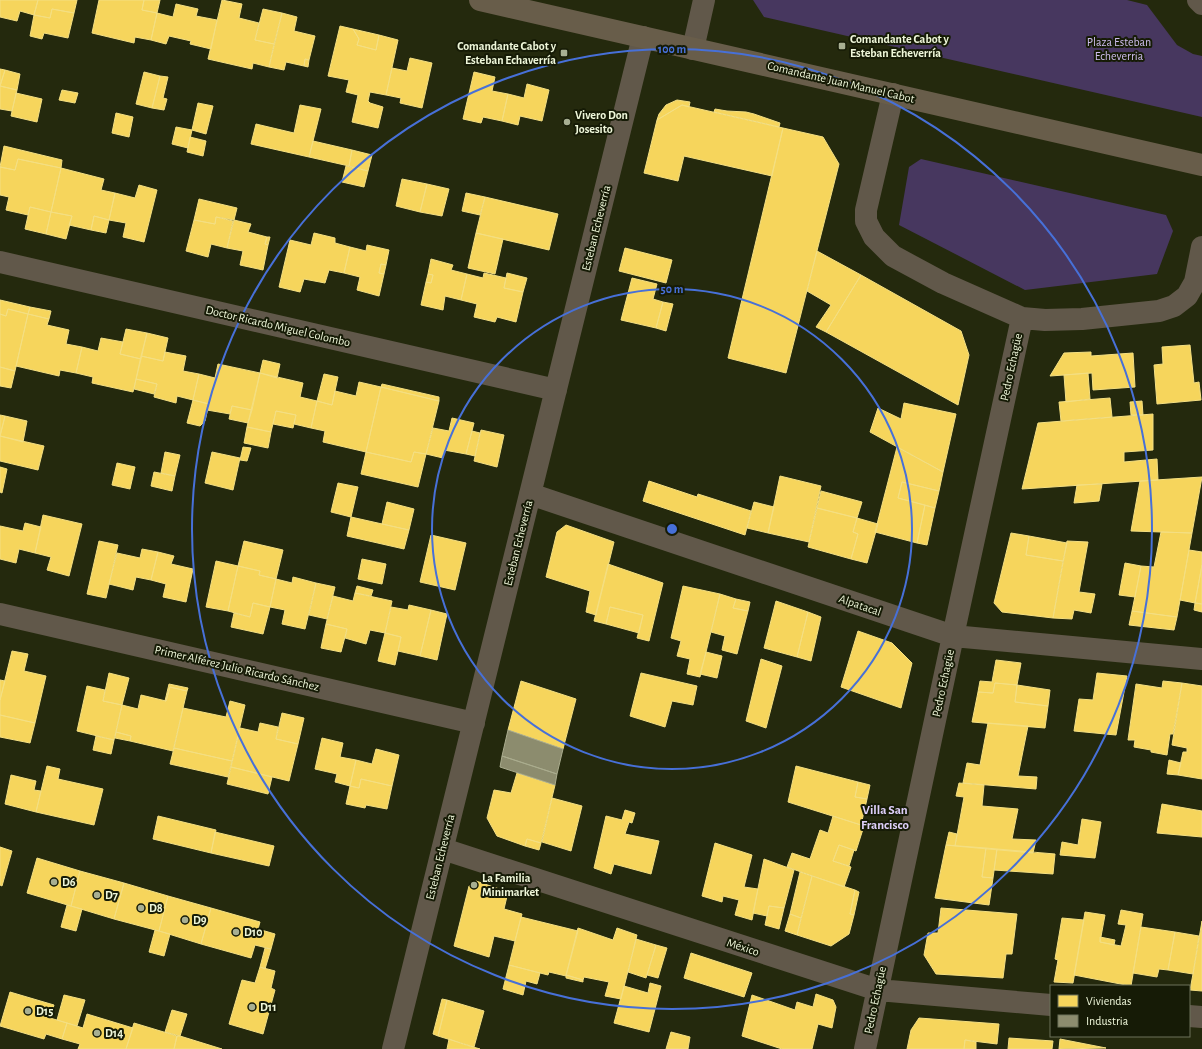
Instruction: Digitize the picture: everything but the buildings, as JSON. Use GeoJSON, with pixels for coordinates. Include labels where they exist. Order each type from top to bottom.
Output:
{"type":"FeatureCollection","features":[{"type":"Feature","properties":{"kind":"main road","name":"Comandante Juan Manuel Cabot"},"geometry":{"type":"LineString","coordinates":[[480,0],[1202,165]]}},
{"type":"Feature","properties":{"kind":"street"},"geometry":{"type":"LineString","coordinates":[[693,49],[704,0]]}},
{"type":"Feature","properties":{"kind":"street"},"geometry":{"type":"LineString","coordinates":[[1198,0],[1202,4]]}},
{"type":"Feature","properties":{"kind":"street","name":"Esteban Echeverría"},"geometry":{"type":"LineString","coordinates":[[393,1049],[643,37]]}},
{"type":"Feature","properties":{"kind":"street","name":"Pedro Echagüe"},"geometry":{"type":"LineString","coordinates":[[893,94],[866,210],[866,221],[874,237],[893,256],[943,283],[1022,318],[1045,320],[1159,311],[1174,306],[1187,296],[1195,282],[1202,247]]}},
{"type":"Feature","properties":{"kind":"street","name":"Doctor Ricardo Miguel Colombo"},"geometry":{"type":"LineString","coordinates":[[0,262],[556,390]]}},
{"type":"Feature","properties":{"kind":"street","name":"Pedro Echagüe"},"geometry":{"type":"LineString","coordinates":[[865,1049],[1022,318]]}},
{"type":"Feature","properties":{"kind":"street","name":"Alpatacal"},"geometry":{"type":"LineString","coordinates":[[530,494],[953,636],[1202,659]]}},
{"type":"Feature","properties":{"kind":"street","name":"Primer Alférez Julio Ricardo Sánchez"},"geometry":{"type":"LineString","coordinates":[[0,614],[474,723]]}},
{"type":"Feature","properties":{"kind":"street","name":"México"},"geometry":{"type":"LineString","coordinates":[[443,849],[878,990],[1050,1005]]}},
{"type":"Feature","properties":{"kind":"street"},"geometry":{"type":"LineString","coordinates":[[1190,1016],[1202,1017]]}},
{"type":"Feature","properties":{"kind":"green space","name":"Plaza Esteban Echeverria"},"geometry":{"type":"Polygon","coordinates":[[[753,0],[1127,0],[1147,5],[1177,45],[1193,54],[1202,56],[1202,117],[764,17],[753,0]]]}},
{"type":"Feature","properties":{"kind":"green space"},"geometry":{"type":"Polygon","coordinates":[[[921,159],[1166,215],[1173,231],[1157,274],[1025,290],[899,225],[909,167],[921,159]]]}},
{"type":"Feature","properties":{"kind":"place","name":"Comandante Cabot y Esteban Echeverría"},"geometry":{"type":"Point","coordinates":[842,46]}},
{"type":"Feature","properties":{"kind":"place","name":"Comandante Cabot y Esteban Echaverría"},"geometry":{"type":"Point","coordinates":[564,53]}},
{"type":"Feature","properties":{"kind":"place","name":"Vivero Don Josesito"},"geometry":{"type":"Point","coordinates":[567,122]}},
{"type":"Feature","properties":{"kind":"place","name":"D6"},"geometry":{"type":"Point","coordinates":[54,882]}},
{"type":"Feature","properties":{"kind":"place","name":"La Familia Minimarket"},"geometry":{"type":"Point","coordinates":[474,885]}},
{"type":"Feature","properties":{"kind":"place","name":"D7"},"geometry":{"type":"Point","coordinates":[97,895]}},
{"type":"Feature","properties":{"kind":"place","name":"D8"},"geometry":{"type":"Point","coordinates":[141,908]}},
{"type":"Feature","properties":{"kind":"place","name":"D9"},"geometry":{"type":"Point","coordinates":[185,920]}},
{"type":"Feature","properties":{"kind":"place","name":"D10"},"geometry":{"type":"Point","coordinates":[236,932]}},
{"type":"Feature","properties":{"kind":"place","name":"D11"},"geometry":{"type":"Point","coordinates":[252,1007]}},
{"type":"Feature","properties":{"kind":"place","name":"D15"},"geometry":{"type":"Point","coordinates":[28,1011]}},
{"type":"Feature","properties":{"kind":"place","name":"D14"},"geometry":{"type":"Point","coordinates":[97,1033]}},
{"type":"Feature","properties":{"kind":"district","name":"Villa San Francisco"},"geometry":{"type":"Point","coordinates":[885,818]}}]}
